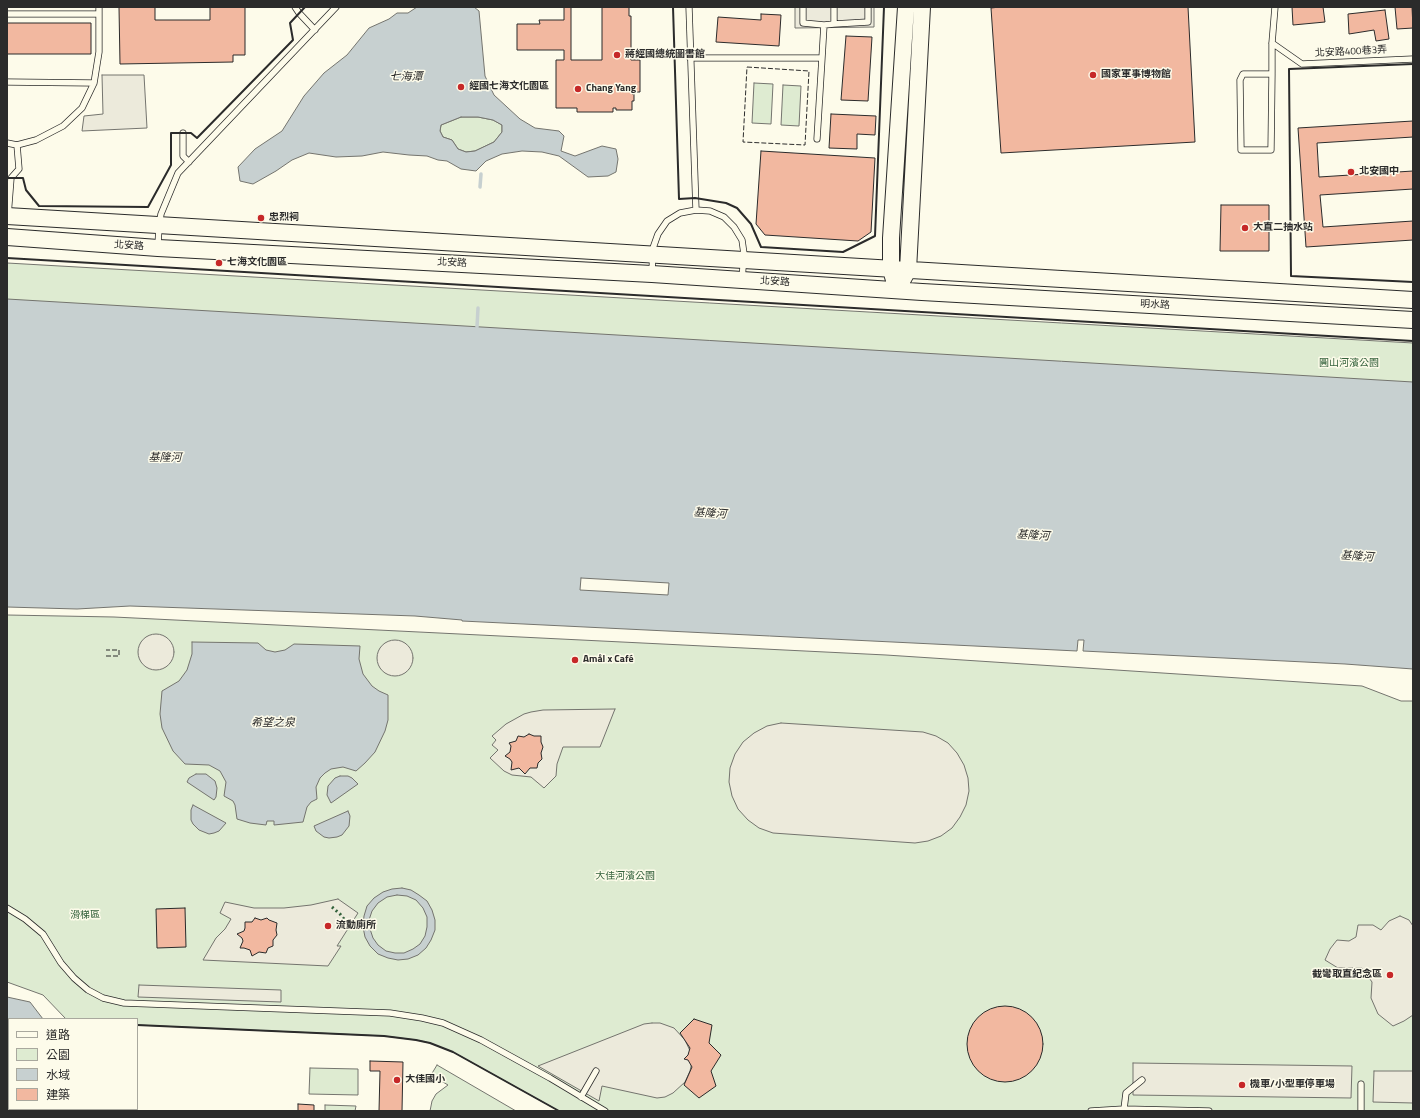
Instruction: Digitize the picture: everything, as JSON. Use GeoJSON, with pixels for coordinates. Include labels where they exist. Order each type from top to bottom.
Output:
{"type":"FeatureCollection","features":[{"type":"Feature","properties":{"kind":"main road"},"geometry":{"type":"LineString","coordinates":[[897,291],[891,270],[891,238],[906,7]]}},
{"type":"Feature","properties":{"kind":"main road"},"geometry":{"type":"LineString","coordinates":[[897,291],[908,270],[922,7]]}},
{"type":"Feature","properties":{"kind":"main road","name":"北安路"},"geometry":{"type":"LineString","coordinates":[[7,216],[908,270]]}},
{"type":"Feature","properties":{"kind":"main road","name":"北安路"},"geometry":{"type":"LineString","coordinates":[[7,237],[158,248],[652,274],[897,291]]}},
{"type":"Feature","properties":{"kind":"main road","name":"明水路"},"geometry":{"type":"LineString","coordinates":[[908,270],[1413,300]]}},
{"type":"Feature","properties":{"kind":"main road","name":"明水路"},"geometry":{"type":"LineString","coordinates":[[897,291],[1413,320]]}},
{"type":"Feature","properties":{"kind":"lane"},"geometry":{"type":"LineString","coordinates":[[7,143],[17,145],[36,140],[63,126],[82,108],[94,83],[98,52],[99,7]]}},
{"type":"Feature","properties":{"kind":"lane"},"geometry":{"type":"LineString","coordinates":[[295,7],[314,30]]}},
{"type":"Feature","properties":{"kind":"lane"},"geometry":{"type":"LineString","coordinates":[[158,248],[161,214],[178,173],[336,7]]}},
{"type":"Feature","properties":{"kind":"lane"},"geometry":{"type":"LineString","coordinates":[[689,7],[696,210]]}},
{"type":"Feature","properties":{"kind":"lane"},"geometry":{"type":"LineString","coordinates":[[803,7],[803,23],[824,25],[868,22],[868,7]]}},
{"type":"Feature","properties":{"kind":"lane"},"geometry":{"type":"LineString","coordinates":[[834,7],[834,24]]}},
{"type":"Feature","properties":{"kind":"lane"},"geometry":{"type":"LineString","coordinates":[[1272,74],[1243,74],[1240,80],[1240,150],[1271,150],[1272,74],[1272,43],[1275,7]]}},
{"type":"Feature","properties":{"kind":"lane"},"geometry":{"type":"LineString","coordinates":[[7,14],[99,14]]}},
{"type":"Feature","properties":{"kind":"lane"},"geometry":{"type":"LineString","coordinates":[[817,139],[824,25]]}},
{"type":"Feature","properties":{"kind":"lane","name":"北安路400巷3弄"},"geometry":{"type":"LineString","coordinates":[[1272,43],[1302,64],[1413,59]]}},
{"type":"Feature","properties":{"kind":"lane"},"geometry":{"type":"LineString","coordinates":[[690,58],[822,58]]}},
{"type":"Feature","properties":{"kind":"lane"},"geometry":{"type":"LineString","coordinates":[[7,82],[94,83]]}},
{"type":"Feature","properties":{"kind":"lane"},"geometry":{"type":"LineString","coordinates":[[183,133],[183,156],[190,162]]}},
{"type":"Feature","properties":{"kind":"lane"},"geometry":{"type":"LineString","coordinates":[[7,216],[9,176],[19,169],[17,145]]}},
{"type":"Feature","properties":{"kind":"lane"},"geometry":{"type":"LineString","coordinates":[[652,274],[653,248],[658,234],[667,221],[680,213],[696,210],[710,211],[724,217],[734,227],[742,240],[744,254],[742,280]]}},
{"type":"Feature","properties":{"kind":"lane"},"geometry":{"type":"LineString","coordinates":[[7,908],[25,919],[43,934],[61,963],[74,978],[88,990],[103,998],[124,1003],[390,1013],[422,1018],[443,1023],[481,1040],[550,1078],[605,1111]]}},
{"type":"Feature","properties":{"kind":"lane"},"geometry":{"type":"LineString","coordinates":[[580,1097],[596,1071]]}},
{"type":"Feature","properties":{"kind":"lane"},"geometry":{"type":"LineString","coordinates":[[1124,1109],[1126,1093],[1142,1080]]}},
{"type":"Feature","properties":{"kind":"lane"},"geometry":{"type":"LineString","coordinates":[[1361,1084],[1361,1111]]}},
{"type":"Feature","properties":{"kind":"lane"},"geometry":{"type":"LineString","coordinates":[[1091,1111],[1124,1109],[1209,1111]]}},
{"type":"Feature","properties":{"kind":"green space"},"geometry":{"type":"Polygon","coordinates":[[[754,83],[773,84],[771,124],[752,123],[754,83]]]}},
{"type":"Feature","properties":{"kind":"green space"},"geometry":{"type":"Polygon","coordinates":[[[783,85],[801,86],[799,126],[781,125],[783,85]]]}},
{"type":"Feature","properties":{"kind":"green space"},"geometry":{"type":"Polygon","coordinates":[[[461,117],[478,117],[493,120],[502,125],[502,132],[494,142],[475,151],[466,152],[458,149],[452,140],[443,137],[440,131],[441,125],[461,117]]]}},
{"type":"Feature","properties":{"kind":"green space","name":"圓山河濱公園"},"geometry":{"type":"Polygon","coordinates":[[[7,263],[1413,343],[1413,392],[7,308],[7,263]]]}},
{"type":"Feature","properties":{"kind":"green space","name":"大佳河濱公園"},"geometry":{"type":"Polygon","coordinates":[[[7,615],[114,617],[886,655],[1362,686],[1401,701],[1413,701],[1413,1111],[559,1111],[453,1052],[430,1043],[384,1036],[138,1025],[138,1018],[65,1018],[43,995],[7,982],[7,615]]]}},
{"type":"Feature","properties":{"kind":"green space"},"geometry":{"type":"Polygon","coordinates":[[[437,1065],[516,1111],[430,1111],[432,1101],[436,1094],[448,1085],[431,1075],[437,1065]]]}},
{"type":"Feature","properties":{"kind":"green space"},"geometry":{"type":"Polygon","coordinates":[[[310,1068],[358,1069],[358,1095],[309,1094],[310,1068]]]}},
{"type":"Feature","properties":{"kind":"green space"},"geometry":{"type":"Polygon","coordinates":[[[325,1105],[356,1106],[355,1111],[325,1111],[325,1105]]]}},
{"type":"Feature","properties":{"kind":"shaded area"},"geometry":{"type":"Polygon","coordinates":[[[795,7],[874,7],[874,27],[795,28],[795,7]]]}},
{"type":"Feature","properties":{"kind":"shaded area"},"geometry":{"type":"Polygon","coordinates":[[[102,75],[144,75],[147,128],[82,131],[84,116],[103,114],[102,75]]]}},
{"type":"Feature","properties":{"kind":"shaded area"},"geometry":{"type":"Polygon","coordinates":[[[160,634],[169,639],[173,645],[173,659],[169,665],[160,670],[152,670],[143,665],[139,659],[138,648],[143,639],[149,635],[160,634]]]}},
{"type":"Feature","properties":{"kind":"shaded area"},"geometry":{"type":"Polygon","coordinates":[[[399,640],[408,645],[412,651],[412,665],[408,671],[399,676],[391,676],[382,671],[378,665],[377,654],[382,645],[388,641],[399,640]]]}},
{"type":"Feature","properties":{"kind":"shaded area"},"geometry":{"type":"Polygon","coordinates":[[[615,709],[600,747],[563,747],[557,764],[556,776],[544,788],[531,777],[512,775],[504,771],[490,758],[498,750],[492,745],[496,740],[492,736],[506,724],[524,714],[543,710],[615,709]]]}},
{"type":"Feature","properties":{"kind":"shaded area"},"geometry":{"type":"Polygon","coordinates":[[[781,723],[923,732],[936,736],[948,743],[957,753],[964,765],[968,778],[969,791],[966,805],[952,828],[941,836],[928,841],[915,843],[773,833],[759,828],[748,820],[738,809],[732,796],[729,782],[730,768],[735,754],[743,742],[754,733],[767,726],[781,723]]]}},
{"type":"Feature","properties":{"kind":"shaded area"},"geometry":{"type":"Polygon","coordinates":[[[338,899],[358,913],[337,946],[341,946],[328,966],[203,960],[216,938],[225,929],[231,919],[220,913],[225,902],[254,908],[284,908],[311,905],[338,899]]]}},
{"type":"Feature","properties":{"kind":"shaded area","name":"截彎取直紀念區"},"geometry":{"type":"Polygon","coordinates":[[[1400,916],[1409,920],[1413,926],[1413,1015],[1393,1026],[1378,1014],[1371,998],[1372,982],[1362,968],[1338,968],[1325,960],[1330,949],[1337,940],[1349,941],[1356,937],[1358,925],[1373,925],[1381,930],[1389,921],[1400,916]]]}},
{"type":"Feature","properties":{"kind":"shaded area"},"geometry":{"type":"Polygon","coordinates":[[[139,985],[281,990],[281,1002],[138,997],[139,985]]]}},
{"type":"Feature","properties":{"kind":"shaded area"},"geometry":{"type":"Polygon","coordinates":[[[660,1023],[674,1028],[685,1040],[691,1053],[692,1062],[685,1082],[673,1093],[665,1097],[657,1098],[602,1086],[599,1101],[538,1066],[644,1024],[660,1023]]]}},
{"type":"Feature","properties":{"kind":"shaded area","name":"機車/小型車停車場"},"geometry":{"type":"Polygon","coordinates":[[[1133,1063],[1352,1066],[1351,1098],[1133,1095],[1133,1063]]]}},
{"type":"Feature","properties":{"kind":"shaded area"},"geometry":{"type":"Polygon","coordinates":[[[1374,1071],[1413,1071],[1413,1103],[1373,1102],[1374,1071]]]}},
{"type":"Feature","properties":{"kind":"water","name":"七海潭"},"geometry":{"type":"Polygon","coordinates":[[[417,7],[474,7],[479,11],[485,76],[494,95],[520,119],[535,128],[559,131],[564,136],[561,151],[575,156],[602,146],[616,149],[618,159],[616,172],[608,176],[588,177],[559,156],[542,152],[522,151],[502,154],[486,161],[476,171],[461,169],[447,161],[438,160],[427,156],[383,152],[362,156],[336,157],[309,153],[292,160],[253,184],[240,181],[238,167],[255,149],[282,131],[304,96],[324,73],[347,55],[369,28],[389,19],[397,13],[408,13],[417,7]],[[461,117],[441,125],[440,131],[443,137],[452,140],[458,149],[466,152],[475,151],[494,142],[502,132],[502,125],[493,120],[478,117],[461,117]]]}},
{"type":"Feature","properties":{"kind":"water","name":"基隆河"},"geometry":{"type":"Polygon","coordinates":[[[7,299],[1413,382],[1413,669],[1345,664],[1083,651],[1084,640],[1078,640],[1077,651],[462,621],[415,616],[130,606],[77,609],[7,607],[7,299]]]}},
{"type":"Feature","properties":{"kind":"water","name":"希望之泉"},"geometry":{"type":"Polygon","coordinates":[[[192,642],[258,643],[266,650],[275,652],[285,650],[294,644],[360,646],[359,659],[363,674],[372,686],[388,695],[388,720],[385,731],[375,752],[356,771],[343,767],[331,769],[325,773],[320,778],[316,787],[317,799],[311,802],[307,807],[303,822],[274,825],[274,821],[267,821],[266,825],[250,823],[237,819],[233,801],[224,796],[226,782],[220,771],[209,765],[185,764],[173,751],[162,728],[160,714],[162,691],[179,681],[187,670],[192,654],[192,642]]]}},
{"type":"Feature","properties":{"kind":"water"},"geometry":{"type":"Polygon","coordinates":[[[196,774],[206,774],[215,781],[217,788],[216,797],[214,800],[187,782],[189,778],[196,774]]]}},
{"type":"Feature","properties":{"kind":"water"},"geometry":{"type":"Polygon","coordinates":[[[340,776],[348,776],[358,784],[331,803],[327,795],[328,786],[335,778],[340,776]]]}},
{"type":"Feature","properties":{"kind":"water"},"geometry":{"type":"Polygon","coordinates":[[[193,805],[226,823],[219,831],[214,833],[209,834],[199,830],[191,820],[191,810],[193,805]]]}},
{"type":"Feature","properties":{"kind":"water"},"geometry":{"type":"Polygon","coordinates":[[[348,811],[350,816],[349,826],[342,835],[329,838],[324,837],[316,831],[314,826],[348,811]]]}},
{"type":"Feature","properties":{"kind":"water"},"geometry":{"type":"Polygon","coordinates":[[[402,888],[411,890],[419,895],[427,901],[435,920],[435,930],[426,948],[418,955],[408,959],[398,960],[378,954],[370,946],[365,937],[363,927],[367,906],[374,898],[383,892],[402,888]],[[397,895],[387,897],[378,903],[372,911],[369,920],[373,938],[378,945],[386,951],[404,953],[420,944],[425,936],[427,917],[423,908],[416,900],[407,896],[397,895]]]}},
{"type":"Feature","properties":{"kind":"water"},"geometry":{"type":"Polygon","coordinates":[[[7,997],[30,1002],[42,1018],[8,1018],[7,1019],[7,997]]]}},
{"type":"Feature","properties":{"kind":"water"},"geometry":{"type":"Polygon","coordinates":[[[8,1068],[8,1110],[40,1110],[7,1111],[8,1068]]]}},
{"type":"Feature","properties":{"kind":"pier"},"geometry":{"type":"Polygon","coordinates":[[[581,578],[669,583],[668,595],[580,590],[581,578]]]}},
{"type":"Feature","properties":{"kind":"building"},"geometry":{"type":"Polygon","coordinates":[[[119,7],[155,7],[155,20],[210,20],[210,7],[245,7],[245,55],[233,55],[233,62],[120,64],[119,7]]]}},
{"type":"Feature","properties":{"kind":"building","name":"蔣經國總統圖書館"},"geometry":{"type":"Polygon","coordinates":[[[564,7],[571,7],[571,60],[602,60],[602,7],[629,7],[629,16],[631,16],[631,60],[640,60],[640,92],[632,92],[632,94],[634,94],[634,101],[632,101],[632,110],[616,110],[616,108],[613,108],[613,112],[577,112],[577,108],[556,108],[556,60],[564,60],[564,50],[517,50],[517,24],[540,24],[539,20],[564,20],[564,7]]]}},
{"type":"Feature","properties":{"kind":"building","name":"國家軍事博物館"},"geometry":{"type":"Polygon","coordinates":[[[1188,7],[1195,142],[1001,153],[991,8],[1188,7]]]}},
{"type":"Feature","properties":{"kind":"building"},"geometry":{"type":"Polygon","coordinates":[[[1292,7],[1323,7],[1325,22],[1293,25],[1292,7]]]}},
{"type":"Feature","properties":{"kind":"building"},"geometry":{"type":"Polygon","coordinates":[[[1395,7],[1412,7],[1413,28],[1397,29],[1395,7]]]}},
{"type":"Feature","properties":{"kind":"building"},"geometry":{"type":"Polygon","coordinates":[[[1385,10],[1389,39],[1376,41],[1374,30],[1349,34],[1348,14],[1385,10]]]}},
{"type":"Feature","properties":{"kind":"building"},"geometry":{"type":"Polygon","coordinates":[[[761,14],[781,15],[779,46],[716,42],[718,17],[761,20],[761,14]]]}},
{"type":"Feature","properties":{"kind":"building"},"geometry":{"type":"Polygon","coordinates":[[[7,23],[91,23],[91,54],[7,54],[7,23]]]}},
{"type":"Feature","properties":{"kind":"building"},"geometry":{"type":"Polygon","coordinates":[[[846,36],[872,37],[868,101],[841,100],[846,36]]]}},
{"type":"Feature","properties":{"kind":"building"},"geometry":{"type":"Polygon","coordinates":[[[831,114],[876,116],[875,135],[857,134],[857,149],[829,148],[831,114]]]}},
{"type":"Feature","properties":{"kind":"building"},"geometry":{"type":"Polygon","coordinates":[[[1413,121],[1413,137],[1317,143],[1319,177],[1413,171],[1413,189],[1320,195],[1323,227],[1413,221],[1413,240],[1306,247],[1298,128],[1413,121]]]}},
{"type":"Feature","properties":{"kind":"building"},"geometry":{"type":"Polygon","coordinates":[[[761,151],[875,158],[871,232],[858,241],[765,235],[756,224],[761,151]]]}},
{"type":"Feature","properties":{"kind":"building","name":"大直二抽水站"},"geometry":{"type":"Polygon","coordinates":[[[1221,205],[1269,205],[1269,251],[1220,251],[1221,205]]]}},
{"type":"Feature","properties":{"kind":"building"},"geometry":{"type":"Polygon","coordinates":[[[529,734],[541,736],[543,747],[541,753],[542,759],[538,763],[537,768],[530,768],[525,774],[519,768],[511,770],[512,762],[505,756],[510,752],[511,746],[509,743],[516,741],[518,736],[524,737],[529,734]]]}},
{"type":"Feature","properties":{"kind":"building"},"geometry":{"type":"Polygon","coordinates":[[[185,908],[186,947],[157,948],[156,909],[185,908]]]}},
{"type":"Feature","properties":{"kind":"building"},"geometry":{"type":"Polygon","coordinates":[[[255,918],[261,920],[267,918],[277,923],[277,935],[273,940],[273,946],[268,948],[266,953],[259,952],[252,956],[250,950],[240,948],[243,941],[237,934],[244,931],[245,922],[252,922],[255,918]]]}},
{"type":"Feature","properties":{"kind":"building"},"geometry":{"type":"Polygon","coordinates":[[[1005,1006],[1020,1009],[1032,1017],[1040,1029],[1043,1044],[1040,1059],[1032,1071],[1020,1079],[1005,1082],[990,1079],[978,1071],[970,1059],[967,1044],[970,1029],[978,1017],[990,1009],[1005,1006]]]}},
{"type":"Feature","properties":{"kind":"building"},"geometry":{"type":"Polygon","coordinates":[[[694,1019],[712,1025],[709,1043],[721,1055],[711,1071],[716,1086],[699,1098],[684,1085],[692,1067],[688,1060],[684,1059],[688,1055],[690,1048],[680,1033],[694,1019]]]}},
{"type":"Feature","properties":{"kind":"building"},"geometry":{"type":"Polygon","coordinates":[[[7,1041],[8,1041],[8,1068],[7,1041]]]}},
{"type":"Feature","properties":{"kind":"building"},"geometry":{"type":"Polygon","coordinates":[[[370,1061],[403,1062],[402,1111],[379,1111],[380,1071],[370,1071],[370,1061]]]}},
{"type":"Feature","properties":{"kind":"building"},"geometry":{"type":"Polygon","coordinates":[[[298,1104],[314,1105],[314,1111],[298,1111],[298,1104]]]}},
{"type":"Feature","properties":{"kind":"waterway"},"geometry":{"type":"LineString","coordinates":[[480,187],[481,174]]}},
{"type":"Feature","properties":{"kind":"waterway"},"geometry":{"type":"LineString","coordinates":[[477,327],[478,308]]}},
{"type":"Feature","properties":{"kind":"hedge"},"geometry":{"type":"LineString","coordinates":[[332,907],[347,923]]}},
{"type":"Feature","properties":{"kind":"fence"},"geometry":{"type":"LineString","coordinates":[[747,67],[809,71],[805,145],[743,142],[747,67]]}},
{"type":"Feature","properties":{"kind":"fence"},"geometry":{"type":"LineString","coordinates":[[106,650],[119,650],[119,656],[106,656]]}},
{"type":"Feature","properties":{"kind":"wall"},"geometry":{"type":"LineString","coordinates":[[7,178],[23,178],[26,190],[39,206],[148,207],[171,165],[171,133],[191,133],[197,138],[293,40],[290,23],[305,7]]}},
{"type":"Feature","properties":{"kind":"wall"},"geometry":{"type":"LineString","coordinates":[[673,7],[679,199],[695,198],[726,203],[737,208],[751,224],[761,247],[843,252],[875,236],[884,7]]}},
{"type":"Feature","properties":{"kind":"wall"},"geometry":{"type":"LineString","coordinates":[[1413,64],[1289,69],[1291,276],[1413,282]]}},
{"type":"Feature","properties":{"kind":"wall"},"geometry":{"type":"LineString","coordinates":[[7,258],[1413,341]]}},
{"type":"Feature","properties":{"kind":"wall"},"geometry":{"type":"LineString","coordinates":[[138,1025],[384,1036],[416,1040],[430,1043],[453,1052],[559,1111]]}},
{"type":"Feature","properties":{"kind":"place","name":"蔣經國總統圖書館"},"geometry":{"type":"Point","coordinates":[617,55]}},
{"type":"Feature","properties":{"kind":"place","name":"國家軍事博物館"},"geometry":{"type":"Point","coordinates":[1093,75]}},
{"type":"Feature","properties":{"kind":"place","name":"經國七海文化園區"},"geometry":{"type":"Point","coordinates":[461,87]}},
{"type":"Feature","properties":{"kind":"place","name":"Chang Yang"},"geometry":{"type":"Point","coordinates":[578,89]}},
{"type":"Feature","properties":{"kind":"place","name":"北安國中"},"geometry":{"type":"Point","coordinates":[1351,172]}},
{"type":"Feature","properties":{"kind":"place","name":"忠烈祠"},"geometry":{"type":"Point","coordinates":[261,218]}},
{"type":"Feature","properties":{"kind":"place","name":"大直二抽水站"},"geometry":{"type":"Point","coordinates":[1245,228]}},
{"type":"Feature","properties":{"kind":"place","name":"七海文化園區"},"geometry":{"type":"Point","coordinates":[219,263]}},
{"type":"Feature","properties":{"kind":"place","name":"Amål x Café"},"geometry":{"type":"Point","coordinates":[575,660]}},
{"type":"Feature","properties":{"kind":"place","name":"流動廁所"},"geometry":{"type":"Point","coordinates":[328,926]}},
{"type":"Feature","properties":{"kind":"place","name":"截彎取直紀念區"},"geometry":{"type":"Point","coordinates":[1390,975]}},
{"type":"Feature","properties":{"kind":"place","name":"大佳國小"},"geometry":{"type":"Point","coordinates":[397,1080]}},
{"type":"Feature","properties":{"kind":"place","name":"機車/小型車停車場"},"geometry":{"type":"Point","coordinates":[1242,1085]}},
{"type":"Feature","properties":{"kind":"park label","name":"滑梯區"},"geometry":{"type":"Point","coordinates":[85,916]}}]}
